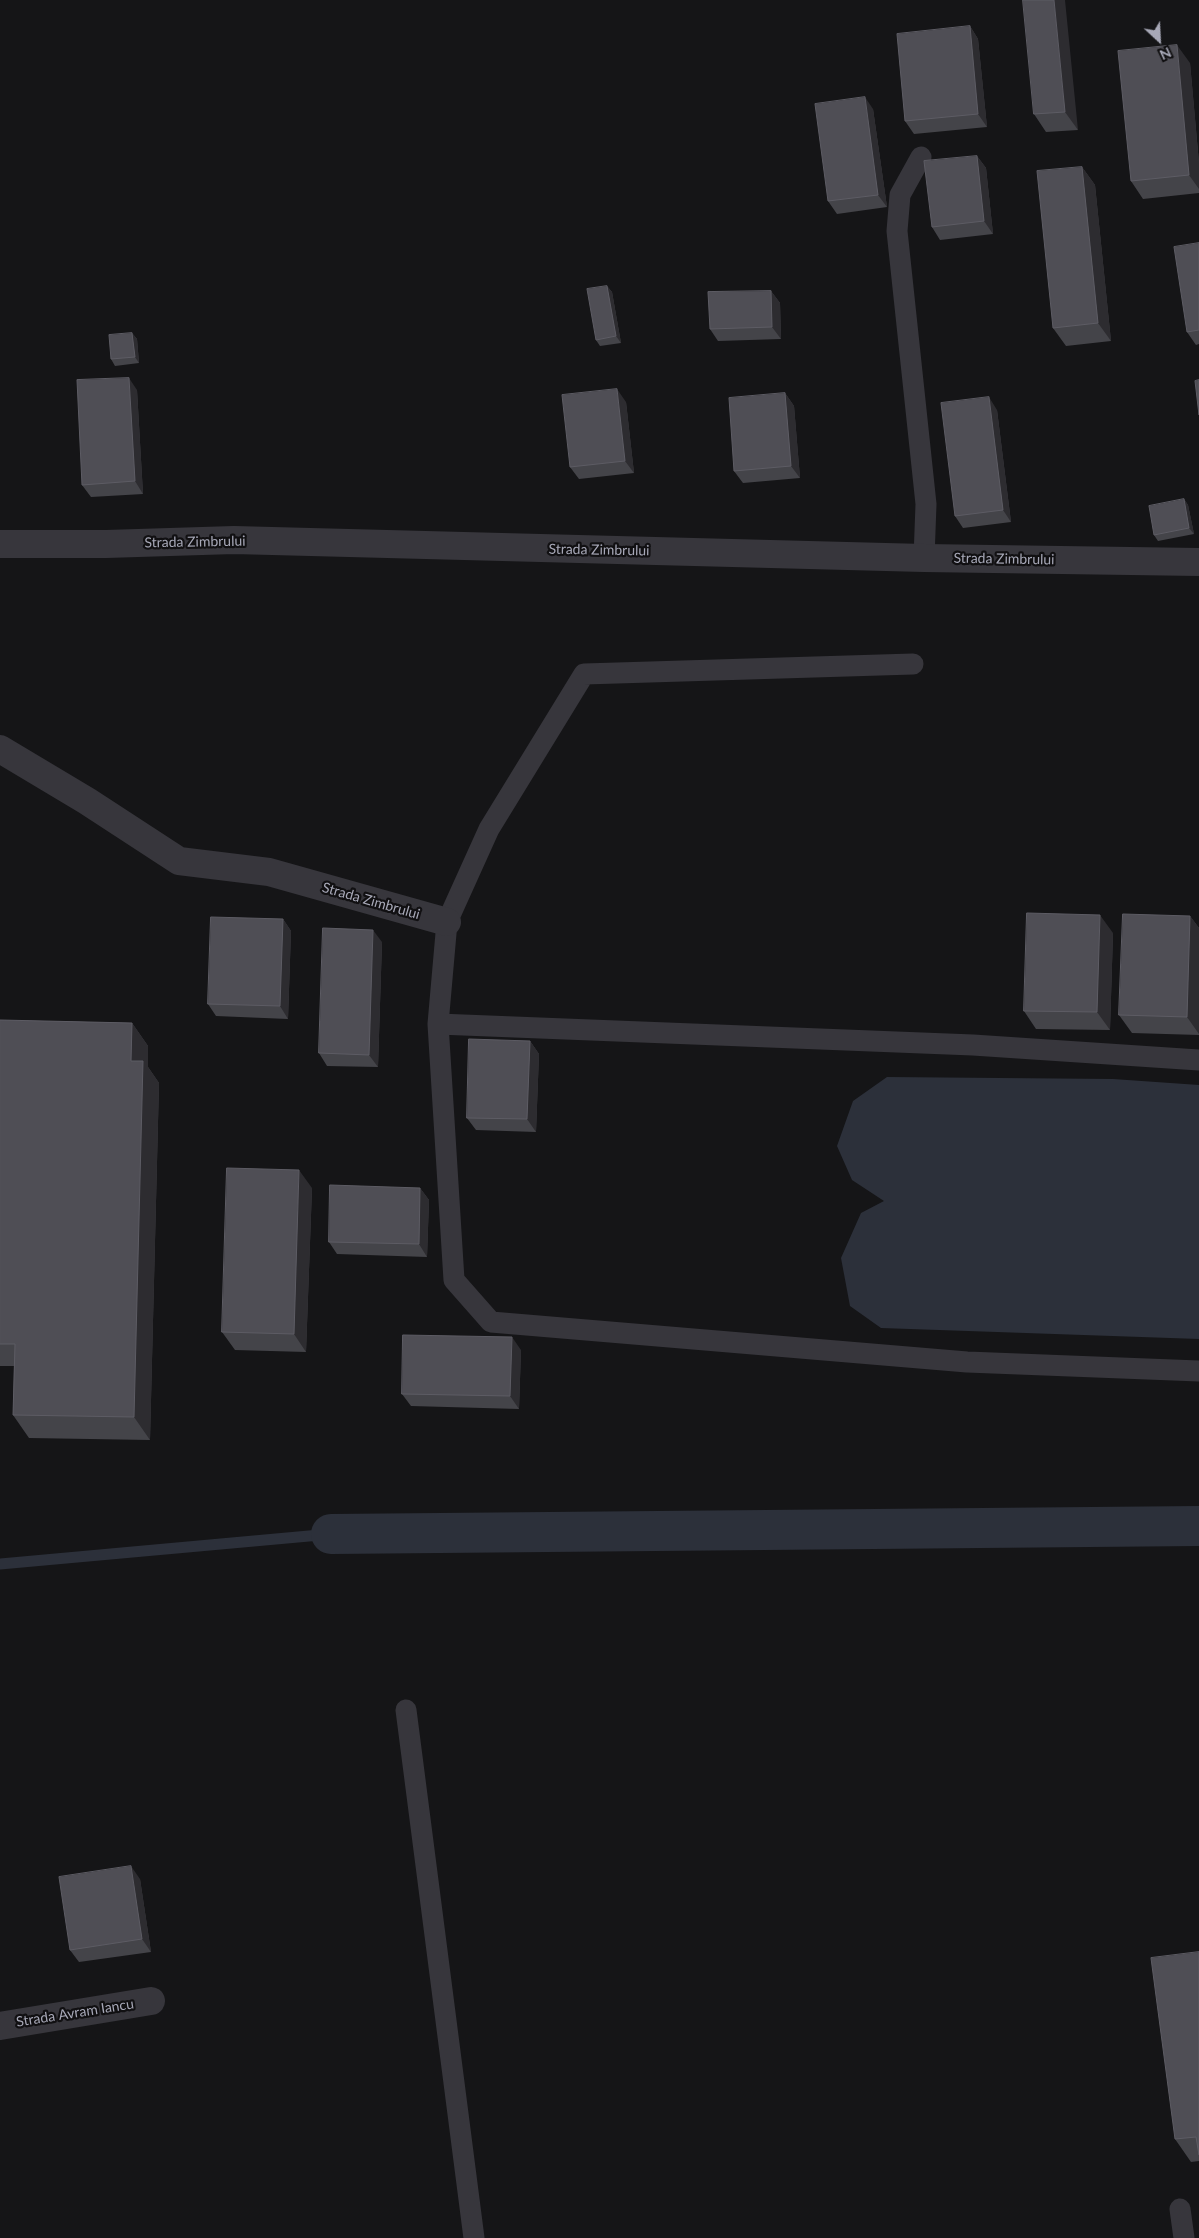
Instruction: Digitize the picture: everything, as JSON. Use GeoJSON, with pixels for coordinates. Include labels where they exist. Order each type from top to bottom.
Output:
{"type":"FeatureCollection","features":[{"type":"Feature","properties":{"kind":"street","name":"Strada Zimbrului"},"geometry":{"type":"LineString","coordinates":[[0,544],[106,544],[234,540],[924,558],[1199,562]]}},
{"type":"Feature","properties":{"kind":"street","name":"Strada Zimbrului"},"geometry":{"type":"LineString","coordinates":[[0,749],[87,801],[179,861],[270,872],[447,922]]}},
{"type":"Feature","properties":{"kind":"street","name":"Strada Avram Iancu"},"geometry":{"type":"LineString","coordinates":[[0,2026],[151,2001]]}},
{"type":"Feature","properties":{"kind":"lane"},"geometry":{"type":"LineString","coordinates":[[922,157],[900,195],[897,231],[926,504],[924,558]]}},
{"type":"Feature","properties":{"kind":"lane"},"geometry":{"type":"LineString","coordinates":[[913,664],[584,674],[489,829],[447,922],[438,1024],[454,1280],[491,1322],[967,1362],[1199,1371]]}},
{"type":"Feature","properties":{"kind":"lane"},"geometry":{"type":"LineString","coordinates":[[438,1024],[973,1045],[1199,1060]]}},
{"type":"Feature","properties":{"kind":"lane"},"geometry":{"type":"LineString","coordinates":[[406,1710],[474,2238]]}},
{"type":"Feature","properties":{"kind":"lane"},"geometry":{"type":"LineString","coordinates":[[1180,2209],[1184,2238]]}},
{"type":"Feature","properties":{"kind":"shaded area"},"geometry":{"type":"Polygon","coordinates":[[[887,1077],[1113,1079],[1199,1085],[1199,1339],[881,1328],[850,1306],[841,1258],[861,1213],[884,1201],[852,1180],[837,1146],[853,1101],[887,1077]]]}},
{"type":"Feature","properties":{"kind":"building"},"geometry":{"type":"Polygon","coordinates":[[[1023,0],[1054,0],[1065,112],[1034,114],[1023,0]]]}},
{"type":"Feature","properties":{"kind":"building"},"geometry":{"type":"Polygon","coordinates":[[[970,26],[978,114],[905,121],[897,34],[970,26]]]}},
{"type":"Feature","properties":{"kind":"building"},"geometry":{"type":"Polygon","coordinates":[[[1177,45],[1189,175],[1131,181],[1118,51],[1177,45]]]}},
{"type":"Feature","properties":{"kind":"building"},"geometry":{"type":"Polygon","coordinates":[[[865,97],[878,195],[828,201],[815,104],[865,97]]]}},
{"type":"Feature","properties":{"kind":"building"},"geometry":{"type":"Polygon","coordinates":[[[977,156],[984,221],[932,227],[924,161],[977,156]]]}},
{"type":"Feature","properties":{"kind":"building"},"geometry":{"type":"Polygon","coordinates":[[[1082,167],[1098,323],[1053,328],[1037,171],[1082,167]]]}},
{"type":"Feature","properties":{"kind":"building"},"geometry":{"type":"Polygon","coordinates":[[[1199,243],[1199,330],[1187,332],[1174,247],[1199,243]]]}},
{"type":"Feature","properties":{"kind":"building"},"geometry":{"type":"Polygon","coordinates":[[[607,286],[616,336],[596,340],[587,289],[607,286]]]}},
{"type":"Feature","properties":{"kind":"building"},"geometry":{"type":"Polygon","coordinates":[[[771,291],[772,327],[710,329],[708,292],[771,291]]]}},
{"type":"Feature","properties":{"kind":"building"},"geometry":{"type":"Polygon","coordinates":[[[132,333],[135,357],[111,359],[109,335],[132,333]]]}},
{"type":"Feature","properties":{"kind":"building"},"geometry":{"type":"Polygon","coordinates":[[[129,378],[135,481],[82,485],[77,380],[129,378]]]}},
{"type":"Feature","properties":{"kind":"building"},"geometry":{"type":"Polygon","coordinates":[[[1199,380],[1199,415],[1195,381],[1199,380]]]}},
{"type":"Feature","properties":{"kind":"building"},"geometry":{"type":"Polygon","coordinates":[[[617,389],[625,461],[570,467],[562,395],[617,389]]]}},
{"type":"Feature","properties":{"kind":"building"},"geometry":{"type":"Polygon","coordinates":[[[785,393],[791,466],[734,471],[729,398],[785,393]]]}},
{"type":"Feature","properties":{"kind":"building"},"geometry":{"type":"Polygon","coordinates":[[[989,397],[1003,510],[955,516],[941,403],[989,397]]]}},
{"type":"Feature","properties":{"kind":"building"},"geometry":{"type":"Polygon","coordinates":[[[1184,499],[1189,528],[1154,535],[1149,506],[1184,499]]]}},
{"type":"Feature","properties":{"kind":"building"},"geometry":{"type":"Polygon","coordinates":[[[1027,913],[1100,915],[1097,1012],[1024,1011],[1027,913]]]}},
{"type":"Feature","properties":{"kind":"building"},"geometry":{"type":"Polygon","coordinates":[[[1123,914],[1190,916],[1187,1017],[1119,1015],[1123,914]]]}},
{"type":"Feature","properties":{"kind":"building"},"geometry":{"type":"Polygon","coordinates":[[[211,917],[283,919],[280,1006],[208,1004],[211,917]]]}},
{"type":"Feature","properties":{"kind":"building"},"geometry":{"type":"Polygon","coordinates":[[[323,928],[373,930],[369,1055],[319,1053],[323,928]]]}},
{"type":"Feature","properties":{"kind":"building"},"geometry":{"type":"Polygon","coordinates":[[[0,1020],[132,1023],[131,1061],[143,1061],[134,1417],[13,1415],[15,1344],[0,1344],[0,1020]]]}},
{"type":"Feature","properties":{"kind":"building"},"geometry":{"type":"Polygon","coordinates":[[[469,1039],[530,1041],[527,1119],[467,1118],[469,1039]]]}},
{"type":"Feature","properties":{"kind":"building"},"geometry":{"type":"Polygon","coordinates":[[[227,1168],[299,1170],[294,1334],[222,1332],[227,1168]]]}},
{"type":"Feature","properties":{"kind":"building"},"geometry":{"type":"Polygon","coordinates":[[[330,1185],[420,1188],[419,1244],[329,1242],[330,1185]]]}},
{"type":"Feature","properties":{"kind":"building"},"geometry":{"type":"Polygon","coordinates":[[[403,1335],[512,1337],[510,1396],[402,1394],[403,1335]]]}},
{"type":"Feature","properties":{"kind":"building"},"geometry":{"type":"Polygon","coordinates":[[[131,1866],[142,1939],[70,1950],[59,1877],[131,1866]]]}},
{"type":"Feature","properties":{"kind":"building"},"geometry":{"type":"Polygon","coordinates":[[[1199,1952],[1199,2155],[1196,2137],[1175,2139],[1151,1958],[1199,1952]]]}},
{"type":"Feature","properties":{"kind":"waterway"},"geometry":{"type":"LineString","coordinates":[[331,1534],[1199,1526]]}},
{"type":"Feature","properties":{"kind":"waterway"},"geometry":{"type":"LineString","coordinates":[[0,1564],[331,1534]]}}]}
